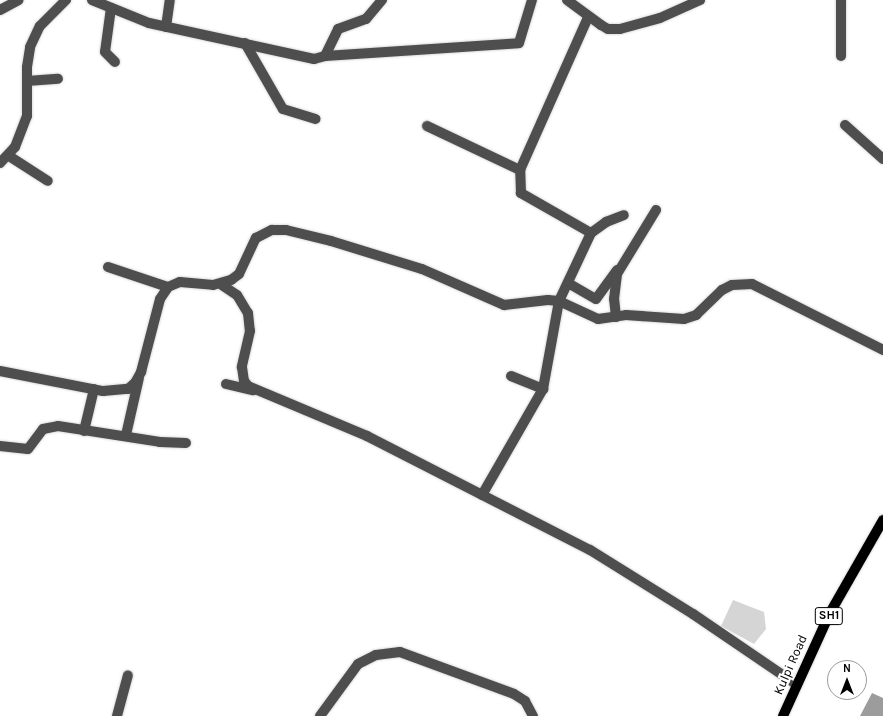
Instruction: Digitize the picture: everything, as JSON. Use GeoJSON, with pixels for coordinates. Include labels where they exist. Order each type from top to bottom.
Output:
{"type":"FeatureCollection","features":[{"type":"Feature","properties":{"kind":"main road","name":"Kulpi Road"},"geometry":{"type":"LineString","coordinates":[[783,716],[796,684],[830,613],[883,520]]}},
{"type":"Feature","properties":{"kind":"street"},"geometry":{"type":"LineString","coordinates":[[0,164],[8,156],[20,138],[27,116],[28,55],[40,26],[66,0]]}},
{"type":"Feature","properties":{"kind":"street"},"geometry":{"type":"LineString","coordinates":[[92,0],[166,27],[245,43],[305,58],[519,43],[532,0]]}},
{"type":"Feature","properties":{"kind":"street"},"geometry":{"type":"LineString","coordinates":[[166,27],[170,0]]}},
{"type":"Feature","properties":{"kind":"street"},"geometry":{"type":"LineString","coordinates":[[325,56],[338,29],[366,19],[382,0]]}},
{"type":"Feature","properties":{"kind":"street"},"geometry":{"type":"LineString","coordinates":[[567,0],[588,17],[608,29],[620,29],[660,18],[700,0]]}},
{"type":"Feature","properties":{"kind":"street"},"geometry":{"type":"LineString","coordinates":[[841,0],[841,56]]}},
{"type":"Feature","properties":{"kind":"street"},"geometry":{"type":"LineString","coordinates":[[0,10],[13,1]]}},
{"type":"Feature","properties":{"kind":"street"},"geometry":{"type":"LineString","coordinates":[[111,8],[105,52],[115,62]]}},
{"type":"Feature","properties":{"kind":"street"},"geometry":{"type":"LineString","coordinates":[[588,17],[520,170],[521,193],[591,233]]}},
{"type":"Feature","properties":{"kind":"street"},"geometry":{"type":"LineString","coordinates":[[245,43],[283,109],[316,119]]}},
{"type":"Feature","properties":{"kind":"street"},"geometry":{"type":"LineString","coordinates":[[27,81],[58,79]]}},
{"type":"Feature","properties":{"kind":"street"},"geometry":{"type":"LineString","coordinates":[[844,125],[883,159]]}},
{"type":"Feature","properties":{"kind":"street"},"geometry":{"type":"LineString","coordinates":[[427,126],[520,170]]}},
{"type":"Feature","properties":{"kind":"street"},"geometry":{"type":"LineString","coordinates":[[8,156],[48,181]]}},
{"type":"Feature","properties":{"kind":"street"},"geometry":{"type":"LineString","coordinates":[[568,283],[596,299],[656,210]]}},
{"type":"Feature","properties":{"kind":"street"},"geometry":{"type":"LineString","coordinates":[[482,495],[543,389],[559,301],[591,233],[606,222],[624,215]]}},
{"type":"Feature","properties":{"kind":"street"},"geometry":{"type":"LineString","coordinates":[[126,435],[140,372],[160,299],[168,287],[180,282],[222,284],[238,274],[256,238],[272,230],[286,230],[422,268],[504,305],[548,300],[559,301],[598,319],[636,315],[684,319],[696,315],[722,290],[732,284],[752,284],[883,350]]}},
{"type":"Feature","properties":{"kind":"street"},"geometry":{"type":"LineString","coordinates":[[616,317],[615,287],[622,262]]}},
{"type":"Feature","properties":{"kind":"street"},"geometry":{"type":"LineString","coordinates":[[108,267],[168,287]]}},
{"type":"Feature","properties":{"kind":"street"},"geometry":{"type":"LineString","coordinates":[[222,284],[237,296],[248,312],[250,331],[242,375],[248,386],[255,391]]}},
{"type":"Feature","properties":{"kind":"street"},"geometry":{"type":"LineString","coordinates":[[0,371],[116,392],[128,389],[135,383],[140,372]]}},
{"type":"Feature","properties":{"kind":"street"},"geometry":{"type":"LineString","coordinates":[[511,376],[543,389]]}},
{"type":"Feature","properties":{"kind":"street"},"geometry":{"type":"LineString","coordinates":[[226,384],[255,391],[367,436],[590,550],[693,614],[796,684]]}},
{"type":"Feature","properties":{"kind":"street"},"geometry":{"type":"LineString","coordinates":[[84,431],[94,389]]}},
{"type":"Feature","properties":{"kind":"street"},"geometry":{"type":"LineString","coordinates":[[0,446],[28,449],[43,429],[58,426],[84,431],[126,435],[160,442],[186,443]]}},
{"type":"Feature","properties":{"kind":"street"},"geometry":{"type":"LineString","coordinates":[[320,716],[358,664],[376,655],[400,652],[514,694],[525,701],[533,716]]}},
{"type":"Feature","properties":{"kind":"street"},"geometry":{"type":"LineString","coordinates":[[118,716],[128,675]]}},
{"type":"Feature","properties":{"kind":"shaded area"},"geometry":{"type":"Polygon","coordinates":[[[733,600],[764,612],[766,629],[754,644],[721,626],[733,600]]]}},
{"type":"Feature","properties":{"kind":"shaded area"},"geometry":{"type":"Polygon","coordinates":[[[872,693],[883,698],[883,716],[860,716],[872,693]]]}}]}
